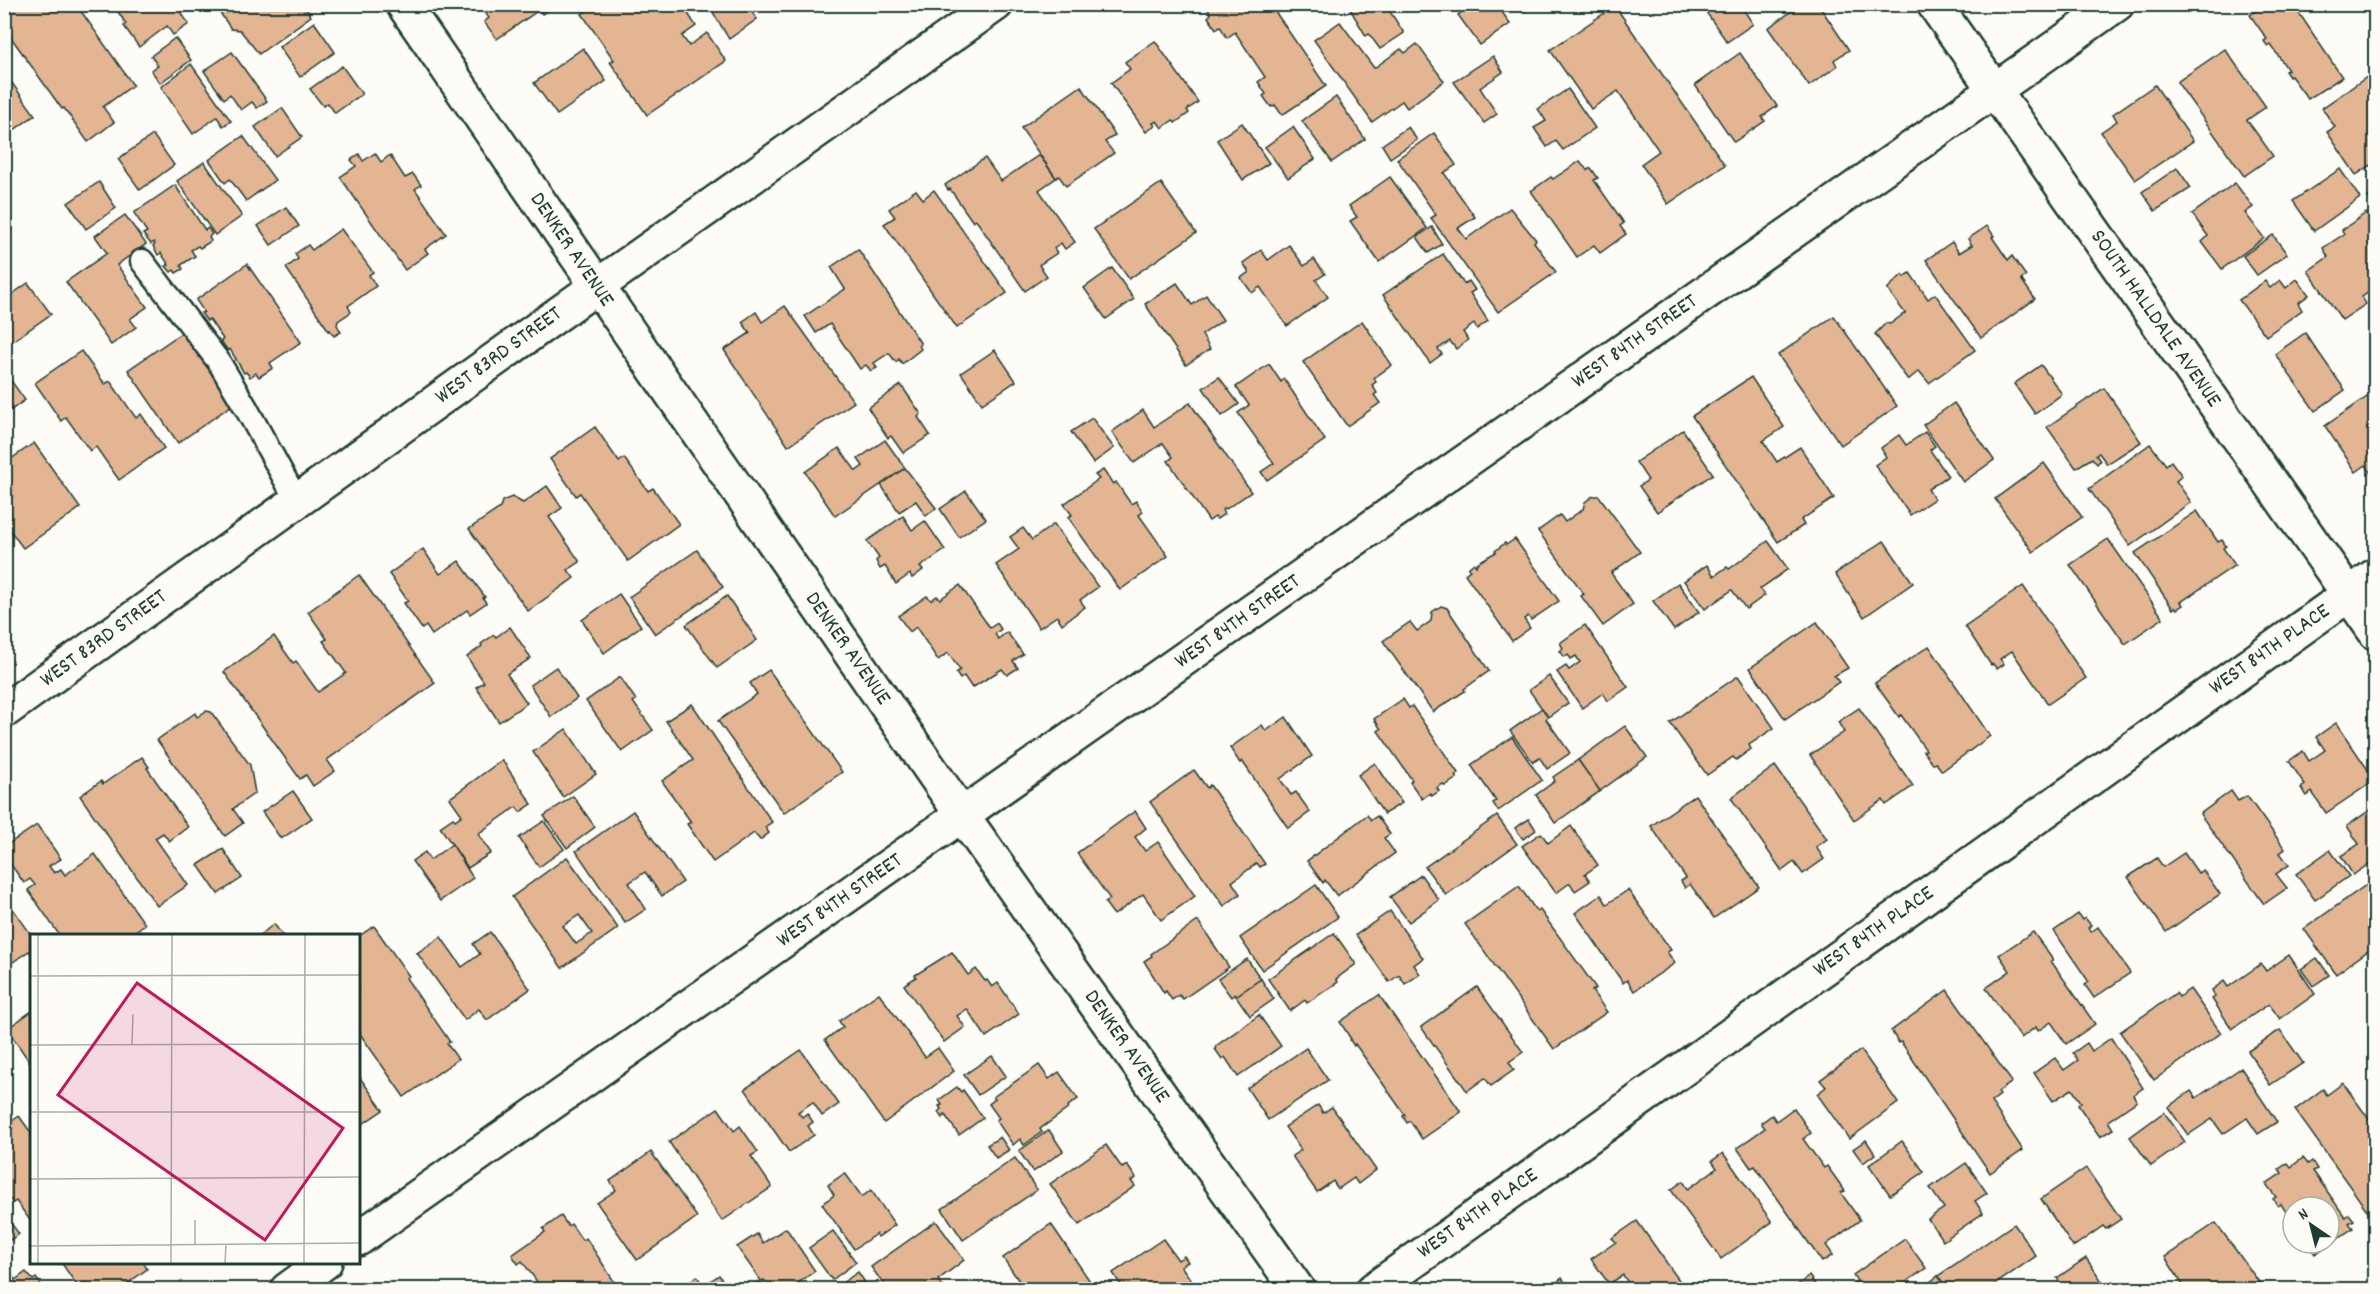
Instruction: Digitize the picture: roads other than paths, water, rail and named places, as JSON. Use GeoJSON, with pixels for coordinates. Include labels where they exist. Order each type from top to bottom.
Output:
{"type":"FeatureCollection","features":[{"type":"Feature","properties":{"kind":"street","name":"DENKER AVENUE"},"geometry":{"type":"LineString","coordinates":[[403,4],[962,815],[1298,1290]]}},
{"type":"Feature","properties":{"kind":"street","name":"WEST 83RD STREET"},"geometry":{"type":"LineString","coordinates":[[4,711],[996,4]]}},
{"type":"Feature","properties":{"kind":"street","name":"SOUTH HALLDALE AVENUE"},"geometry":{"type":"LineString","coordinates":[[1934,4],[2376,633]]}},
{"type":"Feature","properties":{"kind":"street","name":"WEST 84TH STREET"},"geometry":{"type":"LineString","coordinates":[[360,1238],[2117,4]]}},
{"type":"Feature","properties":{"kind":"street","name":"WEST 84TH PLACE"},"geometry":{"type":"LineString","coordinates":[[1373,1290],[2376,575]]}},
{"type":"Feature","properties":{"kind":"street"},"geometry":{"type":"LineString","coordinates":[[287,1290],[324,1264]]}},
{"type":"Feature","properties":{"kind":"lane"},"geometry":{"type":"LineString","coordinates":[[142,261],[219,362],[297,501]]}}]}
